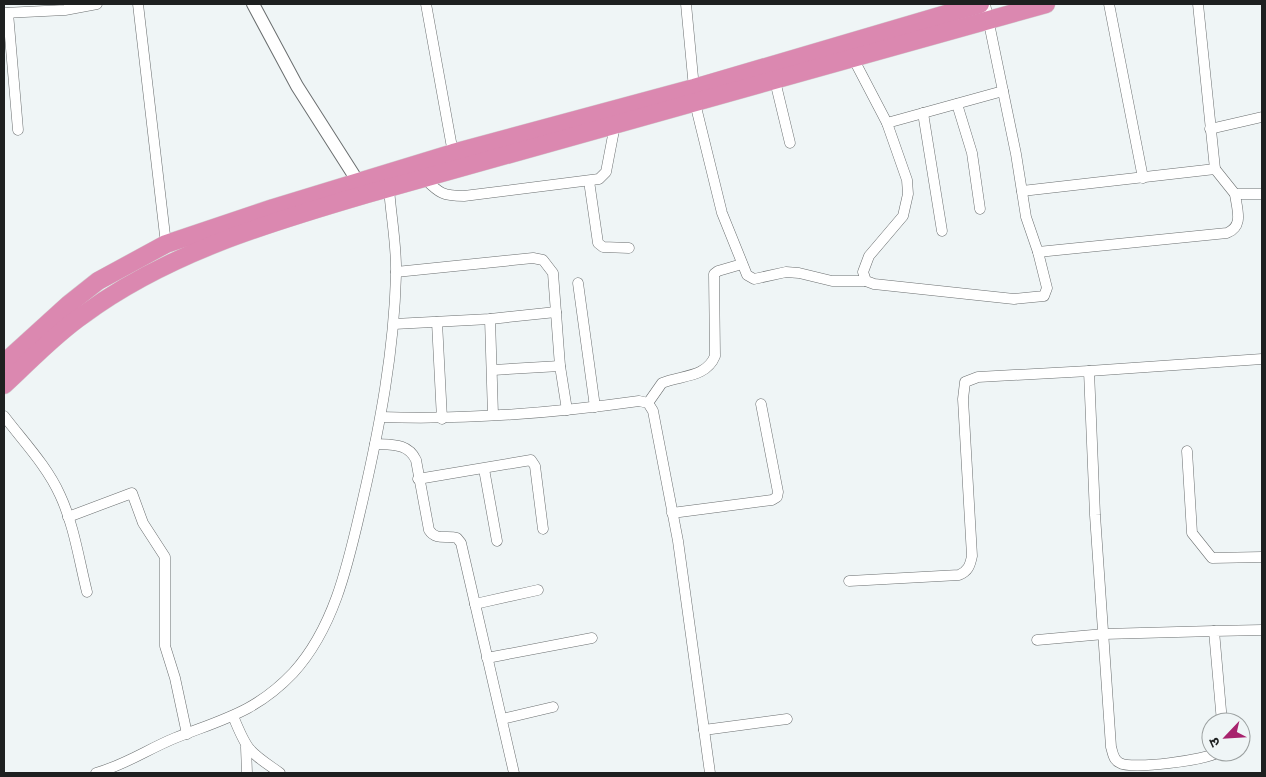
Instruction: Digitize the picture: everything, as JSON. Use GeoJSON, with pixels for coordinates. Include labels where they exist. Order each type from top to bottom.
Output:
{"type":"FeatureCollection","features":[{"type":"Feature","properties":{"kind":"highway"},"geometry":{"type":"LineString","coordinates":[[4,363],[69,304],[98,282],[166,244],[363,188],[389,188],[615,126],[695,95],[980,4]]}},
{"type":"Feature","properties":{"kind":"highway"},"geometry":{"type":"LineString","coordinates":[[4,386],[80,316],[133,281],[208,246],[453,153],[695,95],[775,81],[853,58],[986,12],[1046,4]]}},
{"type":"Feature","properties":{"kind":"street"},"geometry":{"type":"LineString","coordinates":[[18,130],[6,13],[97,4]]}},
{"type":"Feature","properties":{"kind":"street"},"geometry":{"type":"LineString","coordinates":[[138,4],[166,244]]}},
{"type":"Feature","properties":{"kind":"street"},"geometry":{"type":"LineString","coordinates":[[253,4],[297,86],[363,188]]}},
{"type":"Feature","properties":{"kind":"street"},"geometry":{"type":"LineString","coordinates":[[426,4],[453,153]]}},
{"type":"Feature","properties":{"kind":"street"},"geometry":{"type":"LineString","coordinates":[[686,4],[695,95],[722,213],[747,275],[754,279],[786,272],[799,273],[832,281],[866,281],[874,284],[955,294],[1038,298],[1044,296],[1047,288],[1038,252],[1026,217],[1003,90],[986,12]]}},
{"type":"Feature","properties":{"kind":"street"},"geometry":{"type":"LineString","coordinates":[[1109,4],[1144,178]]}},
{"type":"Feature","properties":{"kind":"street"},"geometry":{"type":"LineString","coordinates":[[1038,252],[1227,233],[1236,229],[1239,224],[1235,194],[1215,170],[1198,4]]}},
{"type":"Feature","properties":{"kind":"street"},"geometry":{"type":"LineString","coordinates":[[853,58],[887,123],[907,180],[908,194],[903,216],[869,256],[863,272],[866,281]]}},
{"type":"Feature","properties":{"kind":"street"},"geometry":{"type":"LineString","coordinates":[[775,81],[790,143]]}},
{"type":"Feature","properties":{"kind":"street"},"geometry":{"type":"LineString","coordinates":[[887,123],[1003,90]]}},
{"type":"Feature","properties":{"kind":"street"},"geometry":{"type":"LineString","coordinates":[[957,104],[972,153],[980,209]]}},
{"type":"Feature","properties":{"kind":"street"},"geometry":{"type":"LineString","coordinates":[[923,113],[942,231]]}},
{"type":"Feature","properties":{"kind":"street"},"geometry":{"type":"LineString","coordinates":[[1210,129],[1262,117]]}},
{"type":"Feature","properties":{"kind":"street"},"geometry":{"type":"LineString","coordinates":[[425,178],[438,192],[448,196],[599,179],[606,172],[615,126]]}},
{"type":"Feature","properties":{"kind":"street"},"geometry":{"type":"LineString","coordinates":[[1022,190],[1215,170]]}},
{"type":"Feature","properties":{"kind":"street"},"geometry":{"type":"LineString","coordinates":[[589,181],[598,242],[604,247],[629,248]]}},
{"type":"Feature","properties":{"kind":"street"},"geometry":{"type":"LineString","coordinates":[[96,773],[119,770],[141,754],[249,709],[272,693],[294,672],[324,628],[352,547],[381,417],[394,324],[396,272],[389,188]]}},
{"type":"Feature","properties":{"kind":"street"},"geometry":{"type":"LineString","coordinates":[[1235,194],[1262,197]]}},
{"type":"Feature","properties":{"kind":"street"},"geometry":{"type":"LineString","coordinates":[[396,272],[533,258],[543,260],[553,274],[560,366],[567,410]]}},
{"type":"Feature","properties":{"kind":"street"},"geometry":{"type":"LineString","coordinates":[[648,403],[662,383],[698,374],[712,364],[715,356],[713,277],[718,271],[742,264]]}},
{"type":"Feature","properties":{"kind":"street"},"geometry":{"type":"LineString","coordinates":[[578,283],[595,407]]}},
{"type":"Feature","properties":{"kind":"street"},"geometry":{"type":"LineString","coordinates":[[394,324],[490,319],[556,312]]}},
{"type":"Feature","properties":{"kind":"street"},"geometry":{"type":"LineString","coordinates":[[490,319],[493,415]]}},
{"type":"Feature","properties":{"kind":"street"},"geometry":{"type":"LineString","coordinates":[[437,322],[442,419]]}},
{"type":"Feature","properties":{"kind":"street"},"geometry":{"type":"LineString","coordinates":[[849,581],[959,575],[966,572],[970,566],[972,556],[963,399],[966,382],[978,377],[1262,360]]}},
{"type":"Feature","properties":{"kind":"street"},"geometry":{"type":"LineString","coordinates":[[492,370],[560,366]]}},
{"type":"Feature","properties":{"kind":"street"},"geometry":{"type":"LineString","coordinates":[[1089,371],[1095,515],[1111,747],[1114,758],[1126,765],[1193,760],[1201,758]]}},
{"type":"Feature","properties":{"kind":"street"},"geometry":{"type":"LineString","coordinates":[[381,417],[442,419],[567,410],[639,401],[648,403],[653,411],[678,541],[710,773]]}},
{"type":"Feature","properties":{"kind":"street"},"geometry":{"type":"LineString","coordinates":[[672,513],[772,500],[776,497],[778,492],[761,404]]}},
{"type":"Feature","properties":{"kind":"street"},"geometry":{"type":"LineString","coordinates":[[4,416],[45,470],[59,494],[68,517],[87,592]]}},
{"type":"Feature","properties":{"kind":"street"},"geometry":{"type":"LineString","coordinates":[[376,444],[402,446],[410,451],[416,460],[418,479],[429,530],[432,535],[458,538],[476,604],[514,773]]}},
{"type":"Feature","properties":{"kind":"street"},"geometry":{"type":"LineString","coordinates":[[1187,451],[1192,533],[1212,558],[1262,557]]}},
{"type":"Feature","properties":{"kind":"street"},"geometry":{"type":"LineString","coordinates":[[418,479],[484,469],[524,459],[531,460],[535,466],[543,529]]}},
{"type":"Feature","properties":{"kind":"street"},"geometry":{"type":"LineString","coordinates":[[484,469],[497,541]]}},
{"type":"Feature","properties":{"kind":"street"},"geometry":{"type":"LineString","coordinates":[[68,517],[132,493],[144,524],[165,557],[165,646],[175,678],[187,734]]}},
{"type":"Feature","properties":{"kind":"street"},"geometry":{"type":"LineString","coordinates":[[476,604],[538,590]]}},
{"type":"Feature","properties":{"kind":"street"},"geometry":{"type":"LineString","coordinates":[[1037,640],[1104,634],[1262,630]]}},
{"type":"Feature","properties":{"kind":"street"},"geometry":{"type":"LineString","coordinates":[[1214,631],[1221,712]]}},
{"type":"Feature","properties":{"kind":"street"},"geometry":{"type":"LineString","coordinates":[[487,658],[592,638]]}},
{"type":"Feature","properties":{"kind":"street"},"geometry":{"type":"LineString","coordinates":[[502,719],[553,708]]}},
{"type":"Feature","properties":{"kind":"street"},"geometry":{"type":"LineString","coordinates":[[233,716],[246,747],[247,773]]}},
{"type":"Feature","properties":{"kind":"street"},"geometry":{"type":"LineString","coordinates":[[704,730],[787,719]]}},
{"type":"Feature","properties":{"kind":"street"},"geometry":{"type":"LineString","coordinates":[[246,747],[263,763],[280,773]]}}]}
